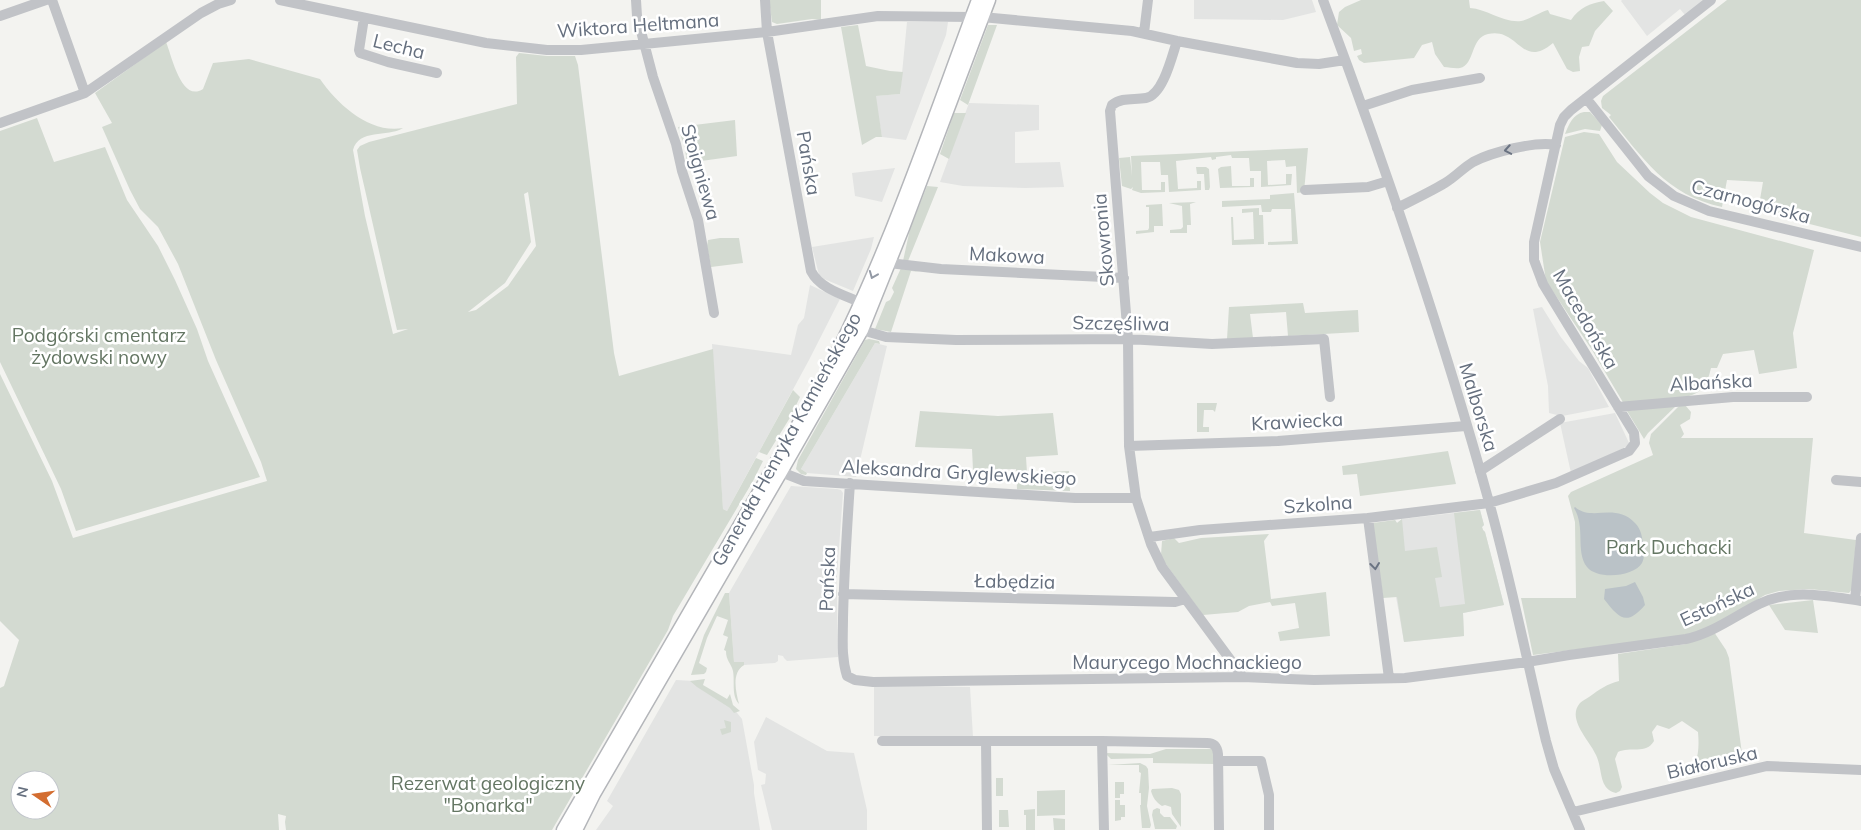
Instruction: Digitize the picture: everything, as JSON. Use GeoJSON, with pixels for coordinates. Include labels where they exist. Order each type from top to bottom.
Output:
{"type":"FeatureCollection","features":[{"type":"Feature","properties":{"kind":"main road","name":"Generała Henryka Kamieńskiego"},"geometry":{"type":"LineString","coordinates":[[576,830],[594,794],[782,472],[862,330],[889,263],[977,17],[978,0]]}},
{"type":"Feature","properties":{"kind":"main road","name":"Generała Henryka Kamieńskiego"},"geometry":{"type":"LineString","coordinates":[[563,830],[813,399],[842,345],[899,213],[977,17],[989,0]]}},
{"type":"Feature","properties":{"kind":"street"},"geometry":{"type":"LineString","coordinates":[[0,16],[46,0]]}},
{"type":"Feature","properties":{"kind":"street"},"geometry":{"type":"LineString","coordinates":[[52,0],[85,92]]}},
{"type":"Feature","properties":{"kind":"street"},"geometry":{"type":"LineString","coordinates":[[0,123],[85,92],[201,12],[231,0]]}},
{"type":"Feature","properties":{"kind":"street","name":"Wiktora Heltmana"},"geometry":{"type":"LineString","coordinates":[[280,0],[486,43],[530,48],[582,50],[767,32],[878,16],[977,17],[1110,28],[1308,64],[1345,60]]}},
{"type":"Feature","properties":{"kind":"street","name":"Stoigniewa"},"geometry":{"type":"LineString","coordinates":[[636,0],[637,16],[644,44],[698,220],[714,313]]}},
{"type":"Feature","properties":{"kind":"street","name":"Pańska"},"geometry":{"type":"LineString","coordinates":[[764,0],[767,32],[811,271],[815,280],[822,285],[862,302]]}},
{"type":"Feature","properties":{"kind":"street"},"geometry":{"type":"LineString","coordinates":[[1144,33],[1148,0]]}},
{"type":"Feature","properties":{"kind":"street","name":"Malborska"},"geometry":{"type":"LineString","coordinates":[[1322,0],[1363,106],[1446,360],[1489,502],[1551,760],[1580,830]]}},
{"type":"Feature","properties":{"kind":"street","name":"Macedońska"},"geometry":{"type":"LineString","coordinates":[[1489,502],[1556,483],[1629,451],[1633,447],[1635,439],[1618,407],[1548,292],[1536,267],[1534,242],[1560,125],[1564,117],[1711,0]]}},
{"type":"Feature","properties":{"kind":"street","name":"Lecha"},"geometry":{"type":"LineString","coordinates":[[364,18],[360,53],[388,62],[437,73]]}},
{"type":"Feature","properties":{"kind":"street","name":"Skowronia"},"geometry":{"type":"LineString","coordinates":[[1177,41],[1164,78],[1156,93],[1146,98],[1121,100],[1112,105],[1110,111],[1128,339],[1129,446],[1132,475],[1136,498],[1162,567],[1243,677]]}},
{"type":"Feature","properties":{"kind":"street"},"geometry":{"type":"LineString","coordinates":[[1363,106],[1412,90],[1480,78]]}},
{"type":"Feature","properties":{"kind":"street","name":"Czarnogórska"},"geometry":{"type":"LineString","coordinates":[[1586,98],[1648,176],[1674,196],[1709,211],[1861,247]]}},
{"type":"Feature","properties":{"kind":"street"},"geometry":{"type":"LineString","coordinates":[[1397,208],[1446,182],[1467,166],[1486,156],[1543,144],[1556,145]]}},
{"type":"Feature","properties":{"kind":"street"},"geometry":{"type":"LineString","coordinates":[[1305,190],[1368,187],[1388,181]]}},
{"type":"Feature","properties":{"kind":"street","name":"Makowa"},"geometry":{"type":"LineString","coordinates":[[889,263],[941,269],[1124,278]]}},
{"type":"Feature","properties":{"kind":"street","name":"Szczęśliwa"},"geometry":{"type":"LineString","coordinates":[[862,330],[886,337],[941,340],[1128,339],[1212,344],[1324,339],[1330,397]]}},
{"type":"Feature","properties":{"kind":"street","name":"Albańska"},"geometry":{"type":"LineString","coordinates":[[1618,407],[1725,397],[1807,397]]}},
{"type":"Feature","properties":{"kind":"street"},"geometry":{"type":"LineString","coordinates":[[1480,471],[1560,419]]}},
{"type":"Feature","properties":{"kind":"street","name":"Krawiecka"},"geometry":{"type":"LineString","coordinates":[[1129,446],[1278,441],[1466,426]]}},
{"type":"Feature","properties":{"kind":"street","name":"Aleksandra Gryglewskiego"},"geometry":{"type":"LineString","coordinates":[[782,472],[804,481],[1075,498],[1136,498]]}},
{"type":"Feature","properties":{"kind":"street"},"geometry":{"type":"LineString","coordinates":[[1836,480],[1861,482]]}},
{"type":"Feature","properties":{"kind":"street","name":"Pańska"},"geometry":{"type":"LineString","coordinates":[[847,676],[843,658],[844,594],[850,483]]}},
{"type":"Feature","properties":{"kind":"street","name":"Szkolna"},"geometry":{"type":"LineString","coordinates":[[1150,537],[1200,530],[1368,518],[1489,502]]}},
{"type":"Feature","properties":{"kind":"street"},"geometry":{"type":"LineString","coordinates":[[1368,518],[1389,678]]}},
{"type":"Feature","properties":{"kind":"street"},"geometry":{"type":"LineString","coordinates":[[1858,600],[1861,538]]}},
{"type":"Feature","properties":{"kind":"street","name":"Łabędzia"},"geometry":{"type":"LineString","coordinates":[[844,594],[1175,602],[1185,599]]}},
{"type":"Feature","properties":{"kind":"street","name":"Estońska"},"geometry":{"type":"LineString","coordinates":[[1527,662],[1673,642],[1696,637],[1759,604],[1787,594],[1821,595],[1858,600]]}},
{"type":"Feature","properties":{"kind":"street","name":"Maurycego Mochnackiego"},"geometry":{"type":"LineString","coordinates":[[847,676],[855,680],[873,682],[1243,677],[1314,680],[1405,678],[1527,662]]}},
{"type":"Feature","properties":{"kind":"street"},"geometry":{"type":"LineString","coordinates":[[882,740],[1209,743],[1216,747],[1218,760],[1220,830]]}},
{"type":"Feature","properties":{"kind":"street"},"geometry":{"type":"LineString","coordinates":[[986,741],[987,830]]}},
{"type":"Feature","properties":{"kind":"street"},"geometry":{"type":"LineString","coordinates":[[1102,741],[1104,830]]}},
{"type":"Feature","properties":{"kind":"street"},"geometry":{"type":"LineString","coordinates":[[1218,760],[1261,762],[1269,795],[1269,830]]}},
{"type":"Feature","properties":{"kind":"street","name":"Białoruska"},"geometry":{"type":"LineString","coordinates":[[1573,812],[1767,766],[1861,770]]}},
{"type":"Feature","properties":{"kind":"shaded area"},"geometry":{"type":"Polygon","coordinates":[[[1194,0],[1312,0],[1316,12],[1283,20],[1194,19],[1194,0]]]}},
{"type":"Feature","properties":{"kind":"shaded area"},"geometry":{"type":"Polygon","coordinates":[[[1622,0],[1704,0],[1685,15],[1680,9],[1647,36],[1622,0]]]}},
{"type":"Feature","properties":{"kind":"shaded area"},"geometry":{"type":"Polygon","coordinates":[[[907,22],[948,22],[946,35],[906,140],[882,137],[875,96],[900,94],[907,22]]]}},
{"type":"Feature","properties":{"kind":"shaded area"},"geometry":{"type":"Polygon","coordinates":[[[969,103],[1039,105],[1039,130],[1015,132],[1015,163],[1060,162],[1064,187],[963,186],[940,182],[969,103]]]}},
{"type":"Feature","properties":{"kind":"shaded area"},"geometry":{"type":"Polygon","coordinates":[[[895,168],[882,202],[855,196],[852,173],[895,168]]]}},
{"type":"Feature","properties":{"kind":"shaded area"},"geometry":{"type":"Polygon","coordinates":[[[874,237],[871,249],[853,291],[819,275],[812,247],[874,237]]]}},
{"type":"Feature","properties":{"kind":"shaded area"},"geometry":{"type":"Polygon","coordinates":[[[810,285],[840,299],[727,511],[723,509],[712,344],[791,355],[798,325],[804,318],[810,285]]]}},
{"type":"Feature","properties":{"kind":"shaded area"},"geometry":{"type":"Polygon","coordinates":[[[1542,307],[1560,336],[1579,361],[1588,368],[1609,407],[1557,417],[1557,415],[1549,413],[1548,386],[1533,309],[1542,307]]]}},
{"type":"Feature","properties":{"kind":"shaded area"},"geometry":{"type":"Polygon","coordinates":[[[875,343],[887,346],[856,477],[807,473],[801,469],[875,343]]]}},
{"type":"Feature","properties":{"kind":"shaded area"},"geometry":{"type":"Polygon","coordinates":[[[1615,413],[1630,445],[1571,473],[1560,423],[1615,413]]]}},
{"type":"Feature","properties":{"kind":"shaded area"},"geometry":{"type":"Polygon","coordinates":[[[791,486],[837,489],[843,493],[836,589],[838,657],[787,661],[783,656],[778,655],[778,661],[775,663],[744,665],[737,670],[736,674],[729,593],[791,486]]]}},
{"type":"Feature","properties":{"kind":"shaded area"},"geometry":{"type":"Polygon","coordinates":[[[1575,507],[1589,513],[1620,514],[1635,523],[1641,533],[1644,552],[1643,561],[1638,568],[1624,574],[1607,575],[1599,574],[1587,567],[1583,561],[1578,516],[1575,507]]]}},
{"type":"Feature","properties":{"kind":"shaded area"},"geometry":{"type":"Polygon","coordinates":[[[1480,510],[1484,525],[1482,527],[1485,532],[1504,605],[1463,613],[1464,636],[1404,642],[1396,597],[1395,520],[1397,523],[1402,519],[1480,510]]]}},
{"type":"Feature","properties":{"kind":"shaded area"},"geometry":{"type":"Polygon","coordinates":[[[1635,582],[1645,605],[1633,616],[1623,617],[1614,611],[1604,599],[1605,589],[1626,586],[1635,582]]]}},
{"type":"Feature","properties":{"kind":"shaded area"},"geometry":{"type":"Polygon","coordinates":[[[676,680],[694,681],[729,703],[742,719],[760,830],[596,830],[613,806],[607,801],[676,680]]]}},
{"type":"Feature","properties":{"kind":"shaded area"},"geometry":{"type":"Polygon","coordinates":[[[874,685],[970,687],[973,737],[874,736],[874,685]]]}},
{"type":"Feature","properties":{"kind":"shaded area"},"geometry":{"type":"Polygon","coordinates":[[[766,717],[827,751],[854,753],[867,810],[867,830],[772,830],[761,785],[765,784],[766,774],[758,770],[754,742],[766,717]]]}},
{"type":"Feature","properties":{"kind":"green space"},"geometry":{"type":"Polygon","coordinates":[[[769,0],[821,0],[821,20],[812,19],[777,24],[772,22],[769,0]]]}},
{"type":"Feature","properties":{"kind":"green space"},"geometry":{"type":"Polygon","coordinates":[[[1361,0],[1469,0],[1470,8],[1514,21],[1521,21],[1548,10],[1550,14],[1571,20],[1585,7],[1604,1],[1613,11],[1595,31],[1589,46],[1582,47],[1579,57],[1580,71],[1573,72],[1567,69],[1553,43],[1542,50],[1534,52],[1527,50],[1507,36],[1498,33],[1482,36],[1465,66],[1456,68],[1444,67],[1435,54],[1432,42],[1422,45],[1414,58],[1364,63],[1359,60],[1357,56],[1362,54],[1361,49],[1354,51],[1351,38],[1337,25],[1339,12],[1345,7],[1361,0]]]}},
{"type":"Feature","properties":{"kind":"green space"},"geometry":{"type":"Polygon","coordinates":[[[1727,0],[1861,0],[1861,237],[1758,211],[1763,182],[1727,180],[1722,207],[1685,194],[1657,173],[1609,117],[1611,115],[1602,108],[1601,101],[1603,96],[1727,0]]]}},
{"type":"Feature","properties":{"kind":"green space"},"geometry":{"type":"Polygon","coordinates":[[[858,25],[866,66],[903,72],[900,94],[876,96],[882,137],[876,137],[862,145],[841,27],[858,25]]]}},
{"type":"Feature","properties":{"kind":"green space"},"geometry":{"type":"Polygon","coordinates":[[[988,25],[997,25],[968,105],[960,100],[988,25]]]}},
{"type":"Feature","properties":{"kind":"green space","name":"Rezerwat geologiczny \"Bonarka\""},"geometry":{"type":"Polygon","coordinates":[[[166,42],[178,76],[189,90],[195,92],[203,89],[213,63],[249,59],[320,79],[345,108],[367,122],[391,129],[403,128],[389,133],[367,136],[356,143],[353,150],[365,216],[393,334],[408,329],[397,330],[357,150],[360,146],[369,142],[517,104],[516,57],[519,53],[575,56],[578,65],[614,353],[619,376],[713,349],[723,509],[727,511],[756,458],[763,461],[552,830],[286,830],[286,816],[278,814],[279,830],[0,830],[0,688],[4,686],[19,640],[0,621],[0,374],[52,481],[73,538],[267,481],[261,462],[216,360],[178,264],[158,227],[140,209],[102,127],[112,123],[95,93],[166,42]],[[528,192],[524,194],[531,242],[505,283],[468,312],[476,310],[508,286],[536,246],[528,192]]]}},
{"type":"Feature","properties":{"kind":"green space"},"geometry":{"type":"Polygon","coordinates":[[[1584,112],[1590,112],[1602,125],[1600,131],[1585,129],[1565,134],[1574,117],[1584,112]]]}},
{"type":"Feature","properties":{"kind":"green space"},"geometry":{"type":"Polygon","coordinates":[[[954,113],[966,113],[949,159],[940,154],[954,113]]]}},
{"type":"Feature","properties":{"kind":"green space","name":"Podgórski cmentarz żydowski nowy"},"geometry":{"type":"Polygon","coordinates":[[[37,118],[54,162],[105,147],[127,200],[158,246],[175,280],[197,329],[208,361],[260,477],[76,531],[61,489],[0,362],[0,131],[37,118]]]}},
{"type":"Feature","properties":{"kind":"green space"},"geometry":{"type":"Polygon","coordinates":[[[735,120],[737,156],[687,163],[678,127],[735,120]]]}},
{"type":"Feature","properties":{"kind":"green space"},"geometry":{"type":"Polygon","coordinates":[[[1584,132],[1599,134],[1617,162],[1663,203],[1691,217],[1814,250],[1793,333],[1797,368],[1759,374],[1754,350],[1723,354],[1717,368],[1711,368],[1708,378],[1698,392],[1674,399],[1624,404],[1592,350],[1546,281],[1540,242],[1565,137],[1584,132]]]}},
{"type":"Feature","properties":{"kind":"green space"},"geometry":{"type":"Polygon","coordinates":[[[1308,148],[1304,192],[1297,193],[1296,166],[1286,167],[1285,160],[1267,161],[1268,185],[1286,184],[1286,174],[1292,174],[1291,185],[1261,187],[1261,171],[1250,171],[1249,158],[1232,158],[1231,155],[1216,157],[1216,159],[1212,160],[1211,157],[1176,161],[1178,189],[1197,188],[1197,181],[1201,181],[1201,190],[1169,192],[1168,175],[1161,175],[1160,162],[1141,162],[1142,190],[1161,190],[1161,182],[1165,182],[1165,192],[1141,193],[1132,190],[1133,187],[1131,189],[1122,186],[1119,158],[1130,157],[1132,176],[1131,156],[1308,148]]]}},
{"type":"Feature","properties":{"kind":"green space"},"geometry":{"type":"Polygon","coordinates":[[[1231,166],[1232,186],[1250,186],[1250,178],[1254,178],[1254,187],[1220,188],[1218,169],[1231,166]]]}},
{"type":"Feature","properties":{"kind":"green space"},"geometry":{"type":"Polygon","coordinates":[[[1196,167],[1206,167],[1209,169],[1209,190],[1205,190],[1204,174],[1197,174],[1196,167]]]}},
{"type":"Feature","properties":{"kind":"green space"},"geometry":{"type":"Polygon","coordinates":[[[927,186],[938,187],[908,261],[903,261],[910,229],[927,186]]]}},
{"type":"Feature","properties":{"kind":"green space"},"geometry":{"type":"Polygon","coordinates":[[[1294,193],[1298,244],[1268,245],[1268,242],[1292,241],[1291,209],[1272,209],[1271,212],[1262,212],[1261,205],[1222,207],[1222,201],[1270,199],[1270,195],[1294,193]]]}},
{"type":"Feature","properties":{"kind":"green space"},"geometry":{"type":"Polygon","coordinates":[[[1196,202],[1190,204],[1191,225],[1187,225],[1187,233],[1170,233],[1170,230],[1183,227],[1182,206],[1169,203],[1196,202]]]}},
{"type":"Feature","properties":{"kind":"green space"},"geometry":{"type":"Polygon","coordinates":[[[1162,204],[1163,226],[1154,226],[1154,232],[1136,234],[1136,231],[1148,230],[1149,228],[1149,207],[1146,207],[1146,205],[1162,204]]]}},
{"type":"Feature","properties":{"kind":"green space"},"geometry":{"type":"Polygon","coordinates":[[[1259,208],[1259,215],[1263,215],[1264,244],[1232,245],[1231,217],[1233,217],[1234,240],[1254,239],[1253,212],[1242,213],[1242,209],[1259,208]]]}},
{"type":"Feature","properties":{"kind":"green space"},"geometry":{"type":"Polygon","coordinates":[[[739,238],[743,263],[711,267],[707,246],[708,240],[739,238]]]}},
{"type":"Feature","properties":{"kind":"green space"},"geometry":{"type":"Polygon","coordinates":[[[901,268],[920,272],[911,271],[891,332],[875,329],[886,302],[890,300],[894,292],[892,288],[901,268]]]}},
{"type":"Feature","properties":{"kind":"green space"},"geometry":{"type":"Polygon","coordinates":[[[1303,303],[1305,313],[1358,310],[1359,332],[1288,336],[1286,312],[1250,314],[1253,338],[1227,339],[1229,307],[1303,303]]]}},
{"type":"Feature","properties":{"kind":"green space"},"geometry":{"type":"Polygon","coordinates":[[[865,340],[879,341],[880,344],[875,343],[801,469],[807,473],[806,475],[801,474],[796,469],[798,460],[865,340]]]}},
{"type":"Feature","properties":{"kind":"green space"},"geometry":{"type":"Polygon","coordinates":[[[793,390],[800,397],[791,416],[767,455],[759,452],[793,390]]]}},
{"type":"Feature","properties":{"kind":"green space"},"geometry":{"type":"Polygon","coordinates":[[[1197,403],[1217,403],[1215,412],[1213,410],[1204,410],[1203,427],[1209,427],[1209,432],[1197,432],[1197,403]]]}},
{"type":"Feature","properties":{"kind":"green space"},"geometry":{"type":"Polygon","coordinates":[[[1678,404],[1644,439],[1627,411],[1678,404]]]}},
{"type":"Feature","properties":{"kind":"green space","name":"Park Duchacki"},"geometry":{"type":"Polygon","coordinates":[[[1685,405],[1691,412],[1690,419],[1680,425],[1684,434],[1681,438],[1813,438],[1804,533],[1856,540],[1852,589],[1849,593],[1809,589],[1779,591],[1765,595],[1696,634],[1533,655],[1521,598],[1576,598],[1575,522],[1568,496],[1571,492],[1653,455],[1649,443],[1651,434],[1679,406],[1685,405]]]}},
{"type":"Feature","properties":{"kind":"green space"},"geometry":{"type":"Polygon","coordinates":[[[920,411],[998,416],[1053,413],[1058,455],[1026,457],[1027,473],[1069,471],[1070,491],[1017,489],[1016,469],[973,470],[972,449],[915,447],[920,411]]]}},
{"type":"Feature","properties":{"kind":"green space"},"geometry":{"type":"Polygon","coordinates":[[[1448,451],[1456,484],[1360,496],[1357,474],[1343,475],[1342,466],[1448,451]]]}},
{"type":"Feature","properties":{"kind":"green space"},"geometry":{"type":"Polygon","coordinates":[[[1480,510],[1484,525],[1482,527],[1485,532],[1504,605],[1463,613],[1464,636],[1404,642],[1397,597],[1383,598],[1373,523],[1395,520],[1397,523],[1402,519],[1405,551],[1437,547],[1442,577],[1435,578],[1440,607],[1465,604],[1454,513],[1480,510]]]}},
{"type":"Feature","properties":{"kind":"green space"},"geometry":{"type":"Polygon","coordinates":[[[1269,534],[1264,541],[1271,599],[1326,592],[1330,636],[1280,641],[1278,632],[1299,628],[1295,603],[1272,606],[1270,602],[1249,606],[1238,612],[1203,615],[1161,555],[1162,541],[1174,538],[1179,543],[1201,538],[1269,534]]]}},
{"type":"Feature","properties":{"kind":"green space"},"geometry":{"type":"Polygon","coordinates":[[[725,593],[729,593],[734,662],[744,662],[736,678],[739,704],[734,693],[733,671],[724,650],[728,637],[723,635],[728,620],[717,616],[699,663],[707,668],[706,672],[704,674],[691,675],[704,635],[725,593]]]}},
{"type":"Feature","properties":{"kind":"green space"},"geometry":{"type":"Polygon","coordinates":[[[1813,600],[1818,633],[1785,630],[1769,605],[1813,600]]]}},
{"type":"Feature","properties":{"kind":"green space"},"geometry":{"type":"Polygon","coordinates":[[[1714,632],[1729,658],[1743,761],[1695,773],[1685,771],[1684,768],[1694,766],[1696,762],[1698,732],[1682,721],[1669,729],[1657,725],[1652,732],[1654,741],[1647,748],[1618,752],[1615,759],[1622,787],[1616,793],[1610,791],[1602,778],[1596,755],[1577,723],[1576,709],[1580,703],[1604,687],[1619,681],[1618,654],[1686,644],[1714,632]]]}},
{"type":"Feature","properties":{"kind":"green space"},"geometry":{"type":"Polygon","coordinates":[[[705,679],[703,685],[727,699],[730,694],[733,705],[740,711],[734,713],[730,708],[690,681],[705,679]]]}},
{"type":"Feature","properties":{"kind":"green space"},"geometry":{"type":"Polygon","coordinates":[[[724,720],[731,722],[731,732],[722,735],[720,729],[726,728],[724,720]]]}},
{"type":"Feature","properties":{"kind":"green space"},"geometry":{"type":"Polygon","coordinates":[[[1166,749],[1214,749],[1214,764],[1153,763],[1153,758],[1111,759],[1105,753],[1150,754],[1166,749]]]}},
{"type":"Feature","properties":{"kind":"green space"},"geometry":{"type":"Polygon","coordinates":[[[1140,763],[1148,769],[1149,788],[1147,806],[1150,828],[1142,828],[1141,793],[1139,793],[1141,773],[1139,772],[1139,765],[1108,765],[1140,763]]]}},
{"type":"Feature","properties":{"kind":"green space"},"geometry":{"type":"Polygon","coordinates":[[[996,778],[1003,778],[1003,796],[996,796],[996,778]]]}},
{"type":"Feature","properties":{"kind":"green space"},"geometry":{"type":"Polygon","coordinates":[[[1115,782],[1124,782],[1124,794],[1120,794],[1120,798],[1115,798],[1115,782]]]}},
{"type":"Feature","properties":{"kind":"green space"},"geometry":{"type":"Polygon","coordinates":[[[1172,788],[1179,790],[1181,794],[1181,827],[1172,814],[1171,807],[1162,806],[1155,800],[1151,791],[1152,789],[1172,788]]]}},
{"type":"Feature","properties":{"kind":"green space"},"geometry":{"type":"Polygon","coordinates":[[[1065,790],[1065,815],[1037,816],[1037,791],[1065,790]]]}},
{"type":"Feature","properties":{"kind":"green space"},"geometry":{"type":"Polygon","coordinates":[[[1115,800],[1120,800],[1120,805],[1125,805],[1125,817],[1115,821],[1115,800]]]}},
{"type":"Feature","properties":{"kind":"green space"},"geometry":{"type":"Polygon","coordinates":[[[1035,809],[1035,830],[1026,830],[1024,810],[1035,809]]]}},
{"type":"Feature","properties":{"kind":"green space"},"geometry":{"type":"Polygon","coordinates":[[[1160,809],[1160,813],[1164,817],[1170,817],[1177,826],[1176,829],[1155,829],[1152,815],[1153,810],[1160,809]]]}},
{"type":"Feature","properties":{"kind":"green space"},"geometry":{"type":"Polygon","coordinates":[[[999,810],[1008,810],[1009,827],[999,827],[999,810]]]}},
{"type":"Feature","properties":{"kind":"green space"},"geometry":{"type":"Polygon","coordinates":[[[1053,818],[1065,819],[1065,830],[1054,830],[1053,818]]]}}]}
